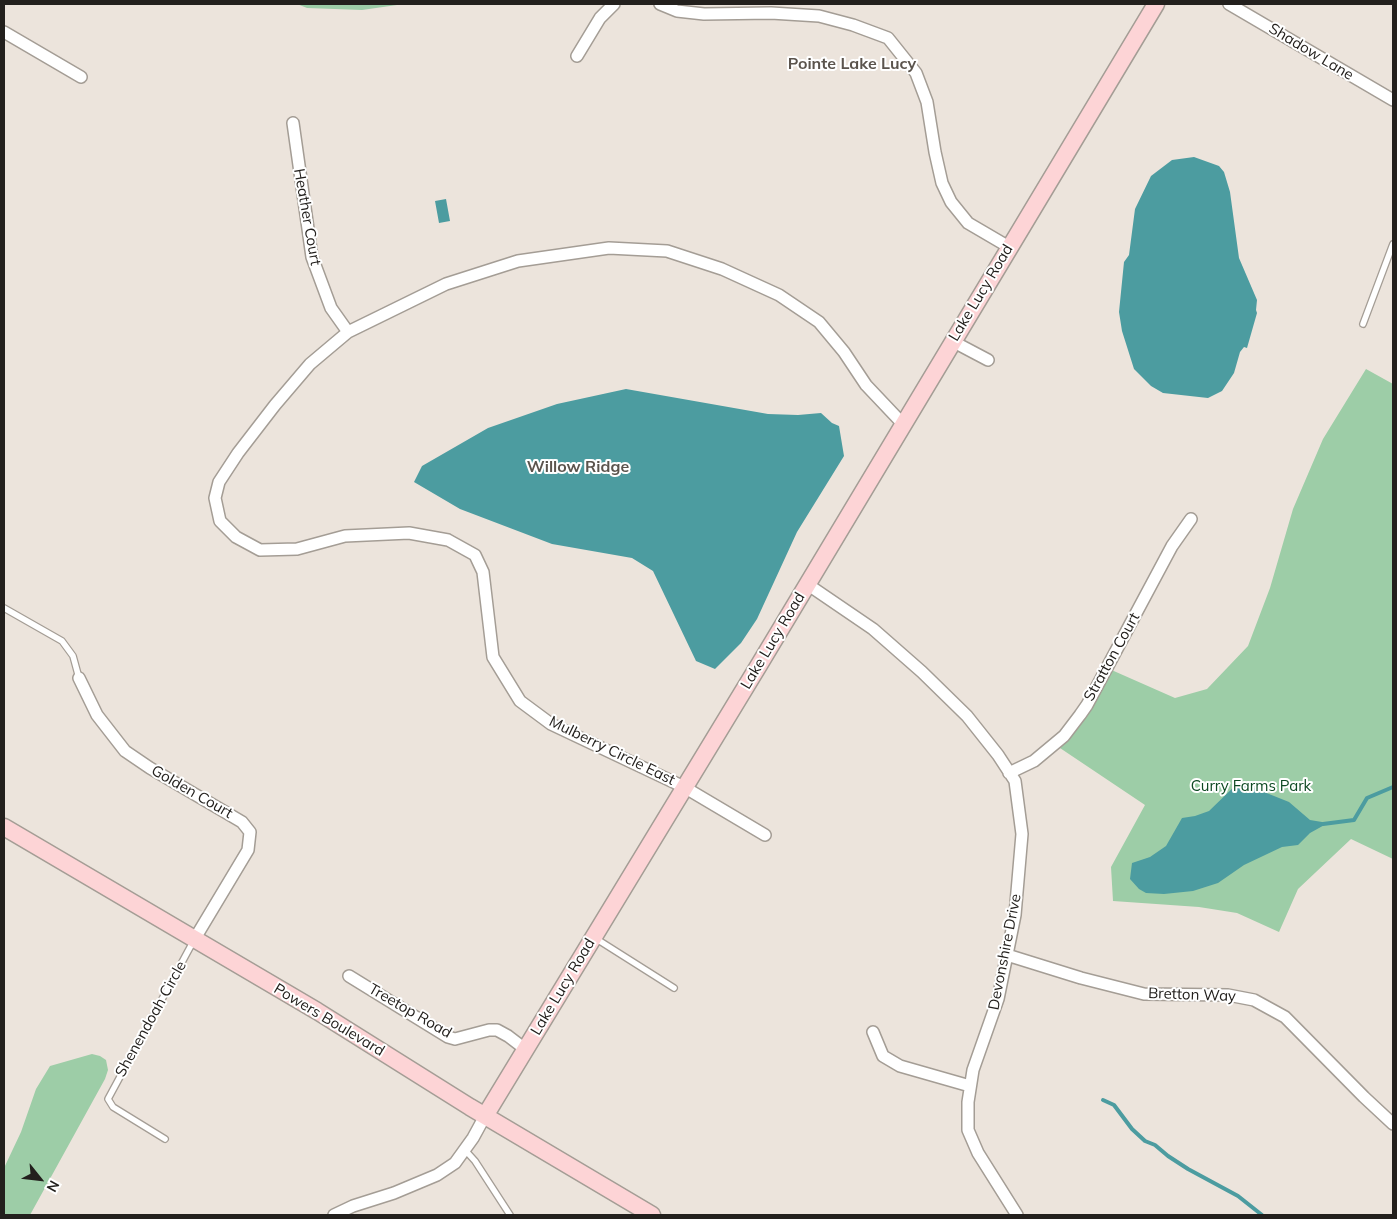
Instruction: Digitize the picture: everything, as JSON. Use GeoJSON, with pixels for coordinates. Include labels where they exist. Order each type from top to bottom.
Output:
{"type":"FeatureCollection","features":[{"type":"Feature","properties":{"kind":"street"},"geometry":{"type":"LineString","coordinates":[[577,56],[600,18],[614,4]]}},
{"type":"Feature","properties":{"kind":"street"},"geometry":{"type":"LineString","coordinates":[[660,4],[677,11],[685,8],[704,14],[770,13],[819,16],[853,25],[888,38],[916,73],[927,102],[942,183],[951,202],[968,223],[1009,247]]}},
{"type":"Feature","properties":{"kind":"street","name":"Lake Lucy Road"},"geometry":{"type":"LineString","coordinates":[[334,1215],[353,1206],[437,1175],[455,1163],[465,1150],[1156,4]]}},
{"type":"Feature","properties":{"kind":"street","name":"Shadow Lane"},"geometry":{"type":"LineString","coordinates":[[1229,4],[1393,100]]}},
{"type":"Feature","properties":{"kind":"street"},"geometry":{"type":"LineString","coordinates":[[4,32],[81,77]]}},
{"type":"Feature","properties":{"kind":"street","name":"Heather Court"},"geometry":{"type":"LineString","coordinates":[[293,123],[312,257],[331,308],[348,332]]}},
{"type":"Feature","properties":{"kind":"street","name":"Mulberry Circle East"},"geometry":{"type":"LineString","coordinates":[[765,835],[684,787],[551,724],[520,701],[493,657],[483,572],[474,554],[448,540],[410,533],[345,536],[297,549],[260,550],[236,536],[220,521],[215,498],[219,482],[238,453],[275,405],[310,364],[348,332],[446,284],[518,260],[610,248],[667,251],[722,269],[779,295],[819,322],[844,352],[866,385],[902,423]]}},
{"type":"Feature","properties":{"kind":"street"},"geometry":{"type":"LineString","coordinates":[[952,341],[988,360]]}},
{"type":"Feature","properties":{"kind":"street","name":"Stratton Court"},"geometry":{"type":"LineString","coordinates":[[1010,773],[1034,761],[1064,736],[1080,715],[1172,546],[1191,519]]}},
{"type":"Feature","properties":{"kind":"street","name":"Devonshire Drive"},"geometry":{"type":"LineString","coordinates":[[807,584],[873,629],[922,672],[967,716],[998,755],[1015,781],[1022,834],[1015,915],[998,999],[973,1070],[968,1102],[968,1130],[978,1153],[1017,1215]]}},
{"type":"Feature","properties":{"kind":"street","name":"Golden Court"},"geometry":{"type":"LineString","coordinates":[[79,678],[97,715],[126,751],[150,768],[242,822],[250,832],[248,850],[194,940]]}},
{"type":"Feature","properties":{"kind":"street","name":"Powers Boulevard"},"geometry":{"type":"LineString","coordinates":[[4,827],[317,1011],[484,1116],[652,1215]]}},
{"type":"Feature","properties":{"kind":"street","name":"Bretton Way"},"geometry":{"type":"LineString","coordinates":[[1007,955],[1081,978],[1144,994],[1228,995],[1254,1000],[1285,1017],[1393,1124]]}},
{"type":"Feature","properties":{"kind":"street","name":"Treetop Road"},"geometry":{"type":"LineString","coordinates":[[349,976],[448,1037],[456,1038],[489,1030],[497,1030],[526,1049]]}},
{"type":"Feature","properties":{"kind":"street"},"geometry":{"type":"LineString","coordinates":[[873,1032],[883,1056],[900,1066],[970,1086]]}},
{"type":"Feature","properties":{"kind":"lane"},"geometry":{"type":"LineString","coordinates":[[1362,324],[1393,244]]}},
{"type":"Feature","properties":{"kind":"lane"},"geometry":{"type":"LineString","coordinates":[[4,608],[62,641],[73,656],[79,678]]}},
{"type":"Feature","properties":{"kind":"lane"},"geometry":{"type":"LineString","coordinates":[[593,936],[674,988]]}},
{"type":"Feature","properties":{"kind":"lane","name":"Shenendoah Circle"},"geometry":{"type":"LineString","coordinates":[[165,1139],[113,1106],[108,1099],[194,940]]}},
{"type":"Feature","properties":{"kind":"lane"},"geometry":{"type":"LineString","coordinates":[[465,1150],[475,1161],[510,1215]]}},
{"type":"Feature","properties":{"kind":"green space"},"geometry":{"type":"Polygon","coordinates":[[[297,4],[404,4],[362,10],[307,8],[297,4]]]}},
{"type":"Feature","properties":{"kind":"green space","name":"Curry Farms Park"},"geometry":{"type":"Polygon","coordinates":[[[1366,369],[1393,384],[1393,859],[1351,839],[1298,889],[1279,932],[1237,913],[1199,907],[1113,901],[1111,867],[1145,805],[1054,744],[1087,705],[1091,685],[1107,668],[1175,698],[1207,689],[1248,646],[1270,588],[1293,509],[1323,439],[1366,369]]]}},
{"type":"Feature","properties":{"kind":"green space"},"geometry":{"type":"Polygon","coordinates":[[[92,1054],[106,1060],[108,1070],[105,1079],[30,1215],[4,1215],[4,1168],[21,1132],[36,1089],[50,1066],[92,1054]]]}},
{"type":"Feature","properties":{"kind":"water"},"geometry":{"type":"Polygon","coordinates":[[[1194,157],[1219,166],[1224,172],[1230,192],[1239,258],[1257,300],[1257,313],[1247,348],[1244,347],[1240,352],[1234,373],[1222,391],[1208,398],[1163,393],[1151,386],[1134,369],[1122,331],[1119,312],[1124,262],[1129,255],[1135,209],[1151,176],[1172,160],[1194,157]]]}},
{"type":"Feature","properties":{"kind":"water"},"geometry":{"type":"Polygon","coordinates":[[[446,199],[450,221],[439,223],[435,201],[446,199]]]}},
{"type":"Feature","properties":{"kind":"water"},"geometry":{"type":"Polygon","coordinates":[[[626,389],[768,414],[798,415],[821,413],[832,423],[839,426],[844,456],[797,532],[757,619],[741,643],[715,669],[696,661],[653,571],[632,558],[552,544],[460,509],[414,482],[422,466],[488,428],[557,404],[626,389]]]}},
{"type":"Feature","properties":{"kind":"water"},"geometry":{"type":"Polygon","coordinates":[[[1239,782],[1289,802],[1310,820],[1328,823],[1310,833],[1298,845],[1282,847],[1244,865],[1218,883],[1193,891],[1164,894],[1146,893],[1139,889],[1130,879],[1132,863],[1150,857],[1166,846],[1182,818],[1209,811],[1239,782]]]}},
{"type":"Feature","properties":{"kind":"waterway"},"geometry":{"type":"LineString","coordinates":[[1323,824],[1354,820],[1367,798],[1393,787]]}},
{"type":"Feature","properties":{"kind":"waterway"},"geometry":{"type":"LineString","coordinates":[[1103,1100],[1114,1105],[1132,1129],[1145,1141],[1155,1145],[1188,1169],[1238,1196],[1262,1215]]}},
{"type":"Feature","properties":{"kind":"district","name":"Pointe Lake Lucy"},"geometry":{"type":"Point","coordinates":[852,64]}},
{"type":"Feature","properties":{"kind":"district","name":"Willow Ridge"},"geometry":{"type":"Point","coordinates":[578,467]}}]}
